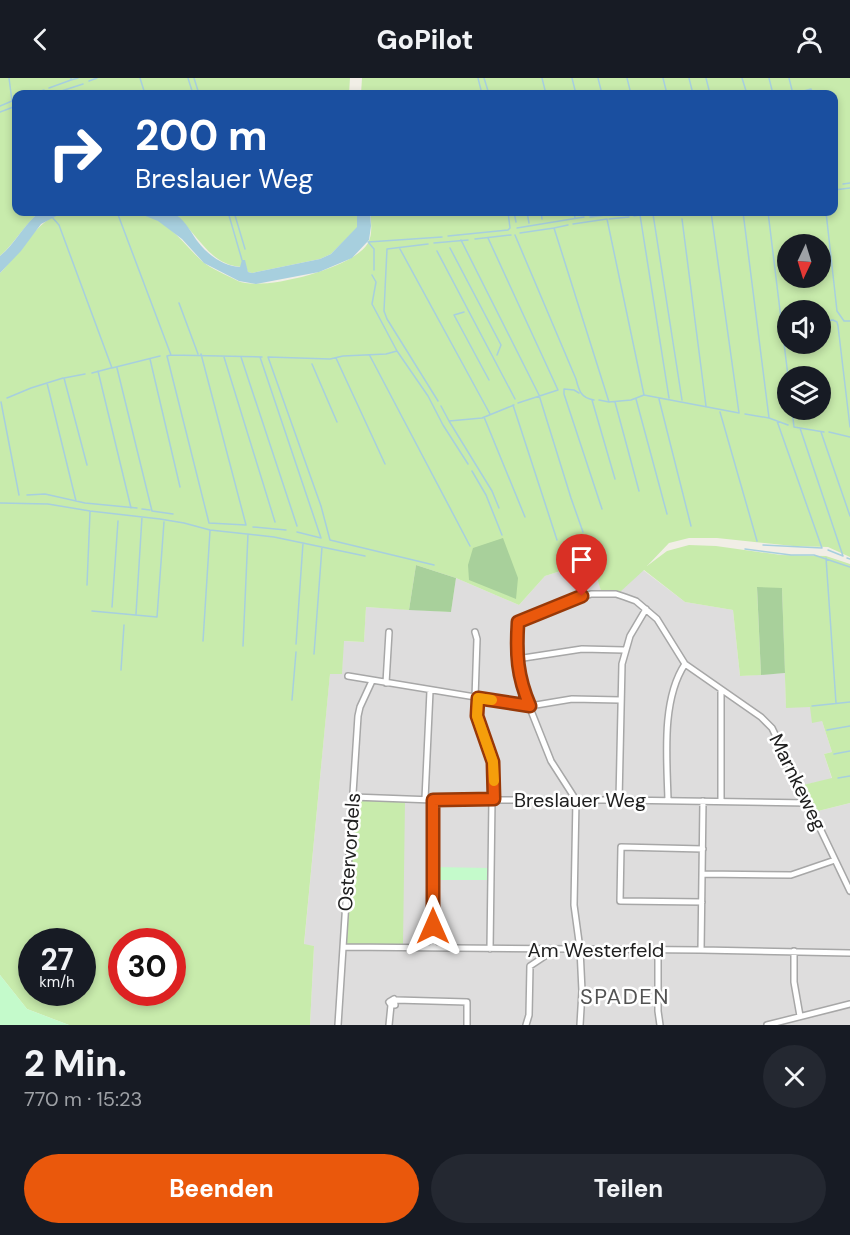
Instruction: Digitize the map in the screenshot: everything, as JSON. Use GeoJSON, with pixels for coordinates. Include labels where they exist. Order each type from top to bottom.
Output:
{"type":"FeatureCollection","features":[{"type":"Feature","properties":{"kind":"street","name":"Marnkeweg"},"geometry":{"type":"LineString","coordinates":[[517,659],[518,622],[591,594],[616,594],[636,601],[657,619],[685,664],[761,717],[772,728],[850,891]]}},
{"type":"Feature","properties":{"kind":"street"},"geometry":{"type":"LineString","coordinates":[[618,800],[620,678],[624,650],[646,609]]}},
{"type":"Feature","properties":{"kind":"street"},"geometry":{"type":"LineString","coordinates":[[386,683],[389,632]]}},
{"type":"Feature","properties":{"kind":"street"},"geometry":{"type":"LineString","coordinates":[[474,632],[477,639],[477,716],[493,762],[490,949]]}},
{"type":"Feature","properties":{"kind":"street"},"geometry":{"type":"LineString","coordinates":[[580,1025],[582,992],[580,949],[574,905],[576,800],[551,761],[522,688],[517,659],[582,649],[624,650]]}},
{"type":"Feature","properties":{"kind":"street"},"geometry":{"type":"LineString","coordinates":[[668,800],[668,726],[673,689],[685,664]]}},
{"type":"Feature","properties":{"kind":"street"},"geometry":{"type":"LineString","coordinates":[[348,676],[530,706],[572,699],[620,700]]}},
{"type":"Feature","properties":{"kind":"street","name":"Ostervordels"},"geometry":{"type":"LineString","coordinates":[[338,1025],[358,716],[372,681]]}},
{"type":"Feature","properties":{"kind":"street"},"geometry":{"type":"LineString","coordinates":[[721,690],[721,801]]}},
{"type":"Feature","properties":{"kind":"street"},"geometry":{"type":"LineString","coordinates":[[425,800],[430,691]]}},
{"type":"Feature","properties":{"kind":"street","name":"Breslauer Weg"},"geometry":{"type":"LineString","coordinates":[[353,797],[425,800],[668,800],[808,803]]}},
{"type":"Feature","properties":{"kind":"street"},"geometry":{"type":"LineString","coordinates":[[433,800],[433,947]]}},
{"type":"Feature","properties":{"kind":"street"},"geometry":{"type":"LineString","coordinates":[[701,950],[703,801]]}},
{"type":"Feature","properties":{"kind":"street"},"geometry":{"type":"LineString","coordinates":[[702,902],[620,901],[621,848],[703,849]]}},
{"type":"Feature","properties":{"kind":"street"},"geometry":{"type":"LineString","coordinates":[[702,874],[791,875],[835,860]]}},
{"type":"Feature","properties":{"kind":"street","name":"Am Westerfeld"},"geometry":{"type":"LineString","coordinates":[[343,947],[850,953]]}},
{"type":"Feature","properties":{"kind":"street"},"geometry":{"type":"LineString","coordinates":[[535,950],[540,959]]}},
{"type":"Feature","properties":{"kind":"street"},"geometry":{"type":"LineString","coordinates":[[526,1025],[529,1015],[530,966],[554,950]]}},
{"type":"Feature","properties":{"kind":"street"},"geometry":{"type":"LineString","coordinates":[[658,950],[660,1025]]}},
{"type":"Feature","properties":{"kind":"street"},"geometry":{"type":"LineString","coordinates":[[794,951],[794,981],[801,1016]]}},
{"type":"Feature","properties":{"kind":"street"},"geometry":{"type":"LineString","coordinates":[[389,1025],[391,1005],[395,1005],[396,1000],[467,1002],[467,1025]]}},
{"type":"Feature","properties":{"kind":"street"},"geometry":{"type":"LineString","coordinates":[[767,1025],[849,1005]]}},
{"type":"Feature","properties":{"kind":"shaded area"},"geometry":{"type":"Polygon","coordinates":[[[592,561],[601,590],[643,570],[685,602],[733,610],[740,676],[785,673],[786,707],[810,707],[822,721],[832,752],[824,754],[832,779],[803,785],[814,812],[850,803],[850,1025],[310,1025],[314,946],[304,945],[330,673],[342,673],[343,641],[364,642],[366,607],[451,612],[456,578],[519,605],[545,576],[592,561]]]}},
{"type":"Feature","properties":{"kind":"green space"},"geometry":{"type":"Polygon","coordinates":[[[0,78],[350,78],[349,90],[12,90],[12,216],[36,216],[0,256],[0,78]]]}},
{"type":"Feature","properties":{"kind":"green space"},"geometry":{"type":"Polygon","coordinates":[[[362,78],[850,78],[850,557],[828,547],[793,546],[717,538],[689,538],[669,543],[647,566],[667,551],[689,545],[716,546],[781,555],[826,556],[850,564],[850,803],[814,812],[803,785],[832,778],[824,754],[832,752],[822,721],[812,723],[810,707],[786,708],[782,588],[757,588],[761,675],[740,676],[733,610],[685,602],[644,570],[620,592],[601,591],[592,561],[545,576],[519,605],[456,578],[416,565],[409,610],[366,607],[364,642],[344,641],[342,674],[330,674],[304,944],[314,946],[310,1025],[69,1025],[27,1009],[25,1006],[96,1006],[96,928],[18,928],[18,998],[0,975],[0,273],[38,228],[54,216],[151,217],[166,226],[202,261],[238,281],[250,284],[307,276],[327,269],[360,252],[371,236],[370,216],[838,216],[838,90],[361,90],[362,78]]]}},
{"type":"Feature","properties":{"kind":"green space"},"geometry":{"type":"Polygon","coordinates":[[[176,216],[357,216],[358,227],[331,254],[320,259],[252,273],[248,272],[246,267],[233,266],[212,255],[176,216]]]}},
{"type":"Feature","properties":{"kind":"green space"},"geometry":{"type":"Polygon","coordinates":[[[503,538],[518,578],[516,599],[469,580],[468,565],[473,548],[503,538]]]}},
{"type":"Feature","properties":{"kind":"green space"},"geometry":{"type":"Polygon","coordinates":[[[416,565],[456,578],[451,612],[409,610],[416,565]]]}},
{"type":"Feature","properties":{"kind":"green space"},"geometry":{"type":"Polygon","coordinates":[[[757,587],[782,588],[785,673],[761,675],[757,587]]]}},
{"type":"Feature","properties":{"kind":"green space"},"geometry":{"type":"Polygon","coordinates":[[[355,800],[405,801],[403,945],[346,944],[355,800]]]}},
{"type":"Feature","properties":{"kind":"green space"},"geometry":{"type":"Polygon","coordinates":[[[436,867],[488,868],[488,880],[436,880],[436,867]]]}},
{"type":"Feature","properties":{"kind":"green space"},"geometry":{"type":"Polygon","coordinates":[[[0,975],[18,998],[18,1006],[25,1006],[27,1009],[69,1025],[0,1025],[0,975]]]}},
{"type":"Feature","properties":{"kind":"water"},"geometry":{"type":"Polygon","coordinates":[[[36,216],[56,216],[41,224],[21,251],[0,273],[0,256],[36,216]]]}},
{"type":"Feature","properties":{"kind":"water"},"geometry":{"type":"Polygon","coordinates":[[[146,216],[178,216],[211,255],[222,262],[240,267],[242,260],[245,260],[248,272],[252,273],[320,259],[331,254],[357,227],[357,216],[370,216],[371,226],[369,240],[352,258],[319,272],[256,284],[239,281],[204,263],[182,239],[158,221],[146,216]]]}},
{"type":"Feature","properties":{"kind":"waterway"},"geometry":{"type":"LineString","coordinates":[[9,78],[12,101]]}},
{"type":"Feature","properties":{"kind":"waterway"},"geometry":{"type":"LineString","coordinates":[[71,78],[71,80],[78,78]]}},
{"type":"Feature","properties":{"kind":"waterway"},"geometry":{"type":"LineString","coordinates":[[89,81],[97,78]]}},
{"type":"Feature","properties":{"kind":"waterway"},"geometry":{"type":"LineString","coordinates":[[140,78],[144,90]]}},
{"type":"Feature","properties":{"kind":"waterway"},"geometry":{"type":"LineString","coordinates":[[188,78],[192,90]]}},
{"type":"Feature","properties":{"kind":"waterway"},"geometry":{"type":"LineString","coordinates":[[194,78],[198,90]]}},
{"type":"Feature","properties":{"kind":"waterway"},"geometry":{"type":"LineString","coordinates":[[478,78],[481,90]]}},
{"type":"Feature","properties":{"kind":"waterway"},"geometry":{"type":"LineString","coordinates":[[484,78],[488,90]]}},
{"type":"Feature","properties":{"kind":"waterway"},"geometry":{"type":"LineString","coordinates":[[542,78],[545,90]]}},
{"type":"Feature","properties":{"kind":"waterway"},"geometry":{"type":"LineString","coordinates":[[572,78],[575,90]]}},
{"type":"Feature","properties":{"kind":"waterway"},"geometry":{"type":"LineString","coordinates":[[598,78],[601,90]]}},
{"type":"Feature","properties":{"kind":"waterway"},"geometry":{"type":"LineString","coordinates":[[627,78],[630,90]]}},
{"type":"Feature","properties":{"kind":"waterway"},"geometry":{"type":"LineString","coordinates":[[663,78],[666,90]]}},
{"type":"Feature","properties":{"kind":"waterway"},"geometry":{"type":"LineString","coordinates":[[689,78],[692,90]]}},
{"type":"Feature","properties":{"kind":"waterway"},"geometry":{"type":"LineString","coordinates":[[706,78],[709,90]]}},
{"type":"Feature","properties":{"kind":"waterway"},"geometry":{"type":"LineString","coordinates":[[742,78],[746,90]]}},
{"type":"Feature","properties":{"kind":"waterway"},"geometry":{"type":"LineString","coordinates":[[769,78],[772,90]]}},
{"type":"Feature","properties":{"kind":"waterway"},"geometry":{"type":"LineString","coordinates":[[789,78],[792,90]]}},
{"type":"Feature","properties":{"kind":"waterway"},"geometry":{"type":"LineString","coordinates":[[49,88],[71,80]]}},
{"type":"Feature","properties":{"kind":"waterway"},"geometry":{"type":"LineString","coordinates":[[64,90],[83,84]]}},
{"type":"Feature","properties":{"kind":"waterway"},"geometry":{"type":"LineString","coordinates":[[807,90],[811,90]]}},
{"type":"Feature","properties":{"kind":"waterway"},"geometry":{"type":"LineString","coordinates":[[0,106],[12,101]]}},
{"type":"Feature","properties":{"kind":"waterway"},"geometry":{"type":"LineString","coordinates":[[0,112],[12,108]]}},
{"type":"Feature","properties":{"kind":"waterway"},"geometry":{"type":"LineString","coordinates":[[843,184],[850,183]]}},
{"type":"Feature","properties":{"kind":"waterway"},"geometry":{"type":"LineString","coordinates":[[838,190],[850,188]]}},
{"type":"Feature","properties":{"kind":"waterway"},"geometry":{"type":"LineString","coordinates":[[119,216],[171,355],[262,357]]}},
{"type":"Feature","properties":{"kind":"waterway"},"geometry":{"type":"LineString","coordinates":[[229,216],[242,260]]}},
{"type":"Feature","properties":{"kind":"waterway"},"geometry":{"type":"LineString","coordinates":[[235,216],[245,249]]}},
{"type":"Feature","properties":{"kind":"waterway"},"geometry":{"type":"LineString","coordinates":[[448,236],[508,230],[510,228],[508,216]]}},
{"type":"Feature","properties":{"kind":"waterway"},"geometry":{"type":"LineString","coordinates":[[515,216],[516,222]]}},
{"type":"Feature","properties":{"kind":"waterway"},"geometry":{"type":"LineString","coordinates":[[528,216],[529,223]]}},
{"type":"Feature","properties":{"kind":"waterway"},"geometry":{"type":"LineString","coordinates":[[590,217],[598,216]]}},
{"type":"Feature","properties":{"kind":"waterway"},"geometry":{"type":"LineString","coordinates":[[640,216],[669,398]]}},
{"type":"Feature","properties":{"kind":"waterway"},"geometry":{"type":"LineString","coordinates":[[653,216],[682,400]]}},
{"type":"Feature","properties":{"kind":"waterway"},"geometry":{"type":"LineString","coordinates":[[644,395],[739,413],[712,216]]}},
{"type":"Feature","properties":{"kind":"waterway"},"geometry":{"type":"LineString","coordinates":[[744,216],[769,418],[745,414]]}},
{"type":"Feature","properties":{"kind":"waterway"},"geometry":{"type":"LineString","coordinates":[[768,216],[787,366]]}},
{"type":"Feature","properties":{"kind":"waterway"},"geometry":{"type":"LineString","coordinates":[[826,216],[837,311],[844,321],[850,321]]}},
{"type":"Feature","properties":{"kind":"waterway"},"geometry":{"type":"LineString","coordinates":[[52,217],[59,225],[112,368],[160,356]]}},
{"type":"Feature","properties":{"kind":"waterway"},"geometry":{"type":"LineString","coordinates":[[517,228],[584,217]]}},
{"type":"Feature","properties":{"kind":"waterway"},"geometry":{"type":"LineString","coordinates":[[609,219],[629,217]]}},
{"type":"Feature","properties":{"kind":"waterway"},"geometry":{"type":"LineString","coordinates":[[573,224],[607,219],[644,395],[631,400],[609,402]]}},
{"type":"Feature","properties":{"kind":"waterway"},"geometry":{"type":"LineString","coordinates":[[682,219],[706,406]]}},
{"type":"Feature","properties":{"kind":"waterway"},"geometry":{"type":"LineString","coordinates":[[554,228],[568,225]]}},
{"type":"Feature","properties":{"kind":"waterway"},"geometry":{"type":"LineString","coordinates":[[520,233],[554,228],[609,402],[599,400]]}},
{"type":"Feature","properties":{"kind":"waterway"},"geometry":{"type":"LineString","coordinates":[[475,239],[511,235]]}},
{"type":"Feature","properties":{"kind":"waterway"},"geometry":{"type":"LineString","coordinates":[[515,235],[580,390],[583,396],[594,400]]}},
{"type":"Feature","properties":{"kind":"waterway"},"geometry":{"type":"LineString","coordinates":[[368,242],[442,237]]}},
{"type":"Feature","properties":{"kind":"waterway"},"geometry":{"type":"LineString","coordinates":[[488,238],[558,390],[518,403]]}},
{"type":"Feature","properties":{"kind":"waterway"},"geometry":{"type":"LineString","coordinates":[[461,240],[539,395],[583,532]]}},
{"type":"Feature","properties":{"kind":"waterway"},"geometry":{"type":"LineString","coordinates":[[434,243],[468,240]]}},
{"type":"Feature","properties":{"kind":"waterway"},"geometry":{"type":"LineString","coordinates":[[369,243],[374,249],[374,270]]}},
{"type":"Feature","properties":{"kind":"waterway"},"geometry":{"type":"LineString","coordinates":[[428,244],[387,249],[384,311],[438,401]]}},
{"type":"Feature","properties":{"kind":"waterway"},"geometry":{"type":"LineString","coordinates":[[450,248],[501,345],[497,355]]}},
{"type":"Feature","properties":{"kind":"waterway"},"geometry":{"type":"LineString","coordinates":[[400,249],[490,414]]}},
{"type":"Feature","properties":{"kind":"waterway"},"geometry":{"type":"LineString","coordinates":[[437,251],[515,399]]}},
{"type":"Feature","properties":{"kind":"waterway"},"geometry":{"type":"LineString","coordinates":[[372,275],[376,282],[372,304],[397,351],[330,359],[268,357],[321,506],[330,540],[434,565]]}},
{"type":"Feature","properties":{"kind":"waterway"},"geometry":{"type":"LineString","coordinates":[[179,303],[198,354]]}},
{"type":"Feature","properties":{"kind":"waterway"},"geometry":{"type":"LineString","coordinates":[[464,312],[454,315],[489,380]]}},
{"type":"Feature","properties":{"kind":"waterway"},"geometry":{"type":"LineString","coordinates":[[831,320],[837,322],[838,326],[850,427]]}},
{"type":"Feature","properties":{"kind":"waterway"},"geometry":{"type":"LineString","coordinates":[[397,351],[428,396],[468,464]]}},
{"type":"Feature","properties":{"kind":"waterway"},"geometry":{"type":"LineString","coordinates":[[171,355],[167,356],[209,523],[246,525],[201,354]]}},
{"type":"Feature","properties":{"kind":"waterway"},"geometry":{"type":"LineString","coordinates":[[370,356],[470,546]]}},
{"type":"Feature","properties":{"kind":"waterway"},"geometry":{"type":"LineString","coordinates":[[224,357],[275,522]]}},
{"type":"Feature","properties":{"kind":"waterway"},"geometry":{"type":"LineString","coordinates":[[241,357],[297,526]]}},
{"type":"Feature","properties":{"kind":"waterway"},"geometry":{"type":"LineString","coordinates":[[260,357],[321,538],[297,532]]}},
{"type":"Feature","properties":{"kind":"waterway"},"geometry":{"type":"LineString","coordinates":[[336,358],[385,464]]}},
{"type":"Feature","properties":{"kind":"waterway"},"geometry":{"type":"LineString","coordinates":[[150,359],[180,487]]}},
{"type":"Feature","properties":{"kind":"waterway"},"geometry":{"type":"LineString","coordinates":[[312,364],[337,422]]}},
{"type":"Feature","properties":{"kind":"waterway"},"geometry":{"type":"LineString","coordinates":[[92,373],[111,368]]}},
{"type":"Feature","properties":{"kind":"waterway"},"geometry":{"type":"LineString","coordinates":[[117,368],[152,511],[173,514]]}},
{"type":"Feature","properties":{"kind":"waterway"},"geometry":{"type":"LineString","coordinates":[[98,371],[131,508]]}},
{"type":"Feature","properties":{"kind":"waterway"},"geometry":{"type":"LineString","coordinates":[[85,374],[64,378],[87,465]]}},
{"type":"Feature","properties":{"kind":"waterway"},"geometry":{"type":"LineString","coordinates":[[7,398],[63,378]]}},
{"type":"Feature","properties":{"kind":"waterway"},"geometry":{"type":"LineString","coordinates":[[47,383],[76,501]]}},
{"type":"Feature","properties":{"kind":"waterway"},"geometry":{"type":"LineString","coordinates":[[579,393],[564,389],[602,509]]}},
{"type":"Feature","properties":{"kind":"waterway"},"geometry":{"type":"LineString","coordinates":[[636,399],[667,514]]}},
{"type":"Feature","properties":{"kind":"waterway"},"geometry":{"type":"LineString","coordinates":[[659,399],[691,526]]}},
{"type":"Feature","properties":{"kind":"waterway"},"geometry":{"type":"LineString","coordinates":[[592,400],[615,479]]}},
{"type":"Feature","properties":{"kind":"waterway"},"geometry":{"type":"LineString","coordinates":[[1,402],[19,495]]}},
{"type":"Feature","properties":{"kind":"waterway"},"geometry":{"type":"LineString","coordinates":[[615,402],[639,491]]}},
{"type":"Feature","properties":{"kind":"waterway"},"geometry":{"type":"LineString","coordinates":[[513,405],[557,540]]}},
{"type":"Feature","properties":{"kind":"waterway"},"geometry":{"type":"LineString","coordinates":[[441,406],[449,421],[482,418],[514,405]]}},
{"type":"Feature","properties":{"kind":"waterway"},"geometry":{"type":"LineString","coordinates":[[720,412],[757,541]]}},
{"type":"Feature","properties":{"kind":"waterway"},"geometry":{"type":"LineString","coordinates":[[484,417],[525,517]]}},
{"type":"Feature","properties":{"kind":"waterway"},"geometry":{"type":"LineString","coordinates":[[769,418],[788,425]]}},
{"type":"Feature","properties":{"kind":"waterway"},"geometry":{"type":"LineString","coordinates":[[793,420],[794,427],[824,432]]}},
{"type":"Feature","properties":{"kind":"waterway"},"geometry":{"type":"LineString","coordinates":[[449,421],[492,491],[499,508]]}},
{"type":"Feature","properties":{"kind":"waterway"},"geometry":{"type":"LineString","coordinates":[[763,545],[822,548],[777,421]]}},
{"type":"Feature","properties":{"kind":"waterway"},"geometry":{"type":"LineString","coordinates":[[800,428],[843,556],[828,550]]}},
{"type":"Feature","properties":{"kind":"waterway"},"geometry":{"type":"LineString","coordinates":[[821,432],[850,516]]}},
{"type":"Feature","properties":{"kind":"waterway"},"geometry":{"type":"LineString","coordinates":[[829,432],[850,437]]}},
{"type":"Feature","properties":{"kind":"waterway"},"geometry":{"type":"LineString","coordinates":[[472,471],[486,495],[502,535]]}},
{"type":"Feature","properties":{"kind":"waterway"},"geometry":{"type":"LineString","coordinates":[[27,495],[45,494],[85,503],[137,508]]}},
{"type":"Feature","properties":{"kind":"waterway"},"geometry":{"type":"LineString","coordinates":[[0,503],[48,504],[160,519],[210,530],[274,537],[365,556]]}},
{"type":"Feature","properties":{"kind":"waterway"},"geometry":{"type":"LineString","coordinates":[[142,509],[150,510]]}},
{"type":"Feature","properties":{"kind":"waterway"},"geometry":{"type":"LineString","coordinates":[[87,585],[90,512]]}},
{"type":"Feature","properties":{"kind":"waterway"},"geometry":{"type":"LineString","coordinates":[[136,614],[142,517]]}},
{"type":"Feature","properties":{"kind":"waterway"},"geometry":{"type":"LineString","coordinates":[[112,607],[118,521]]}},
{"type":"Feature","properties":{"kind":"waterway"},"geometry":{"type":"LineString","coordinates":[[92,611],[157,617],[164,522]]}},
{"type":"Feature","properties":{"kind":"waterway"},"geometry":{"type":"LineString","coordinates":[[253,527],[286,530]]}},
{"type":"Feature","properties":{"kind":"waterway"},"geometry":{"type":"LineString","coordinates":[[203,641],[210,531]]}},
{"type":"Feature","properties":{"kind":"waterway"},"geometry":{"type":"LineString","coordinates":[[243,646],[248,534]]}},
{"type":"Feature","properties":{"kind":"waterway"},"geometry":{"type":"LineString","coordinates":[[296,644],[303,543]]}},
{"type":"Feature","properties":{"kind":"waterway"},"geometry":{"type":"LineString","coordinates":[[314,654],[322,547]]}},
{"type":"Feature","properties":{"kind":"waterway"},"geometry":{"type":"LineString","coordinates":[[745,549],[791,555],[814,555],[850,567]]}},
{"type":"Feature","properties":{"kind":"waterway"},"geometry":{"type":"LineString","coordinates":[[826,558],[836,703]]}},
{"type":"Feature","properties":{"kind":"waterway"},"geometry":{"type":"LineString","coordinates":[[121,670],[124,625]]}},
{"type":"Feature","properties":{"kind":"waterway"},"geometry":{"type":"LineString","coordinates":[[292,700],[296,652]]}},
{"type":"Feature","properties":{"kind":"waterway"},"geometry":{"type":"LineString","coordinates":[[812,706],[850,702]]}},
{"type":"Feature","properties":{"kind":"waterway"},"geometry":{"type":"LineString","coordinates":[[827,730],[850,726]]}},
{"type":"Feature","properties":{"kind":"waterway"},"geometry":{"type":"LineString","coordinates":[[834,754],[850,751]]}},
{"type":"Feature","properties":{"kind":"waterway"},"geometry":{"type":"LineString","coordinates":[[838,778],[850,776]]}},
{"type":"Feature","properties":{"kind":"slow traffic"},"geometry":{"type":"LineString","coordinates":[[492,700],[478,698],[477,716],[493,762],[494,781]]}},
{"type":"Feature","properties":{"kind":"district","name":"SPADEN"},"geometry":{"type":"Point","coordinates":[625,996]}},
{"type":"Feature","properties":{"kind":"route"},"geometry":{"type":"LineString","coordinates":[[433,926],[433,800],[494,799],[494,767],[477,716],[478,698],[530,706],[519,675],[518,622],[582,596]]}}]}
